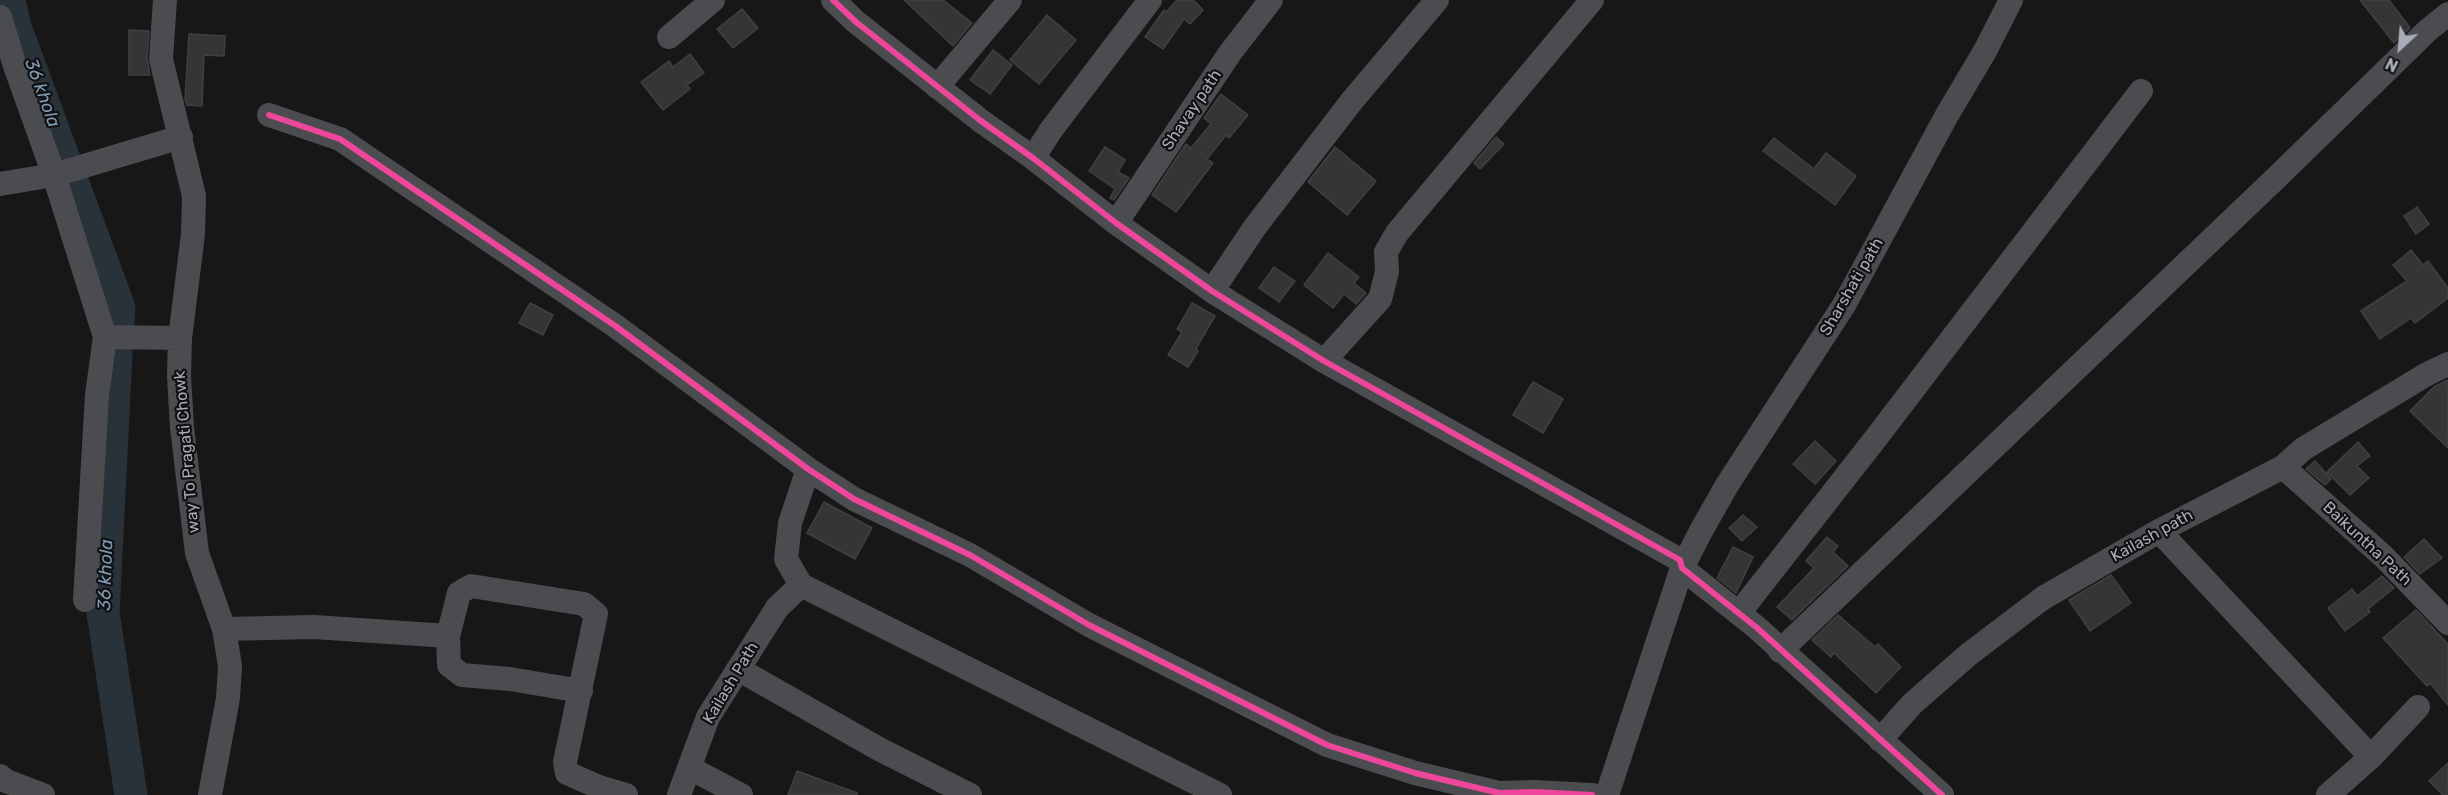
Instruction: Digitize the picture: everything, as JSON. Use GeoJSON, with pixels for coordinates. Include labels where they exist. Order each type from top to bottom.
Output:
{"type":"FeatureCollection","features":[{"type":"Feature","properties":{"kind":"street","name":"way To Pragati Chowk"},"geometry":{"type":"LineString","coordinates":[[165,0],[161,59],[194,196],[193,234],[180,338],[178,376],[182,427],[197,553],[224,629],[230,666],[228,698],[210,795]]}},
{"type":"Feature","properties":{"kind":"street"},"geometry":{"type":"LineString","coordinates":[[669,37],[713,0]]}},
{"type":"Feature","properties":{"kind":"street"},"geometry":{"type":"LineString","coordinates":[[833,0],[856,22],[937,87],[1116,223],[1212,291],[1324,361],[1680,560],[1682,568],[1738,613],[1880,740],[1933,792]]}},
{"type":"Feature","properties":{"kind":"street"},"geometry":{"type":"LineString","coordinates":[[937,87],[1010,0]]}},
{"type":"Feature","properties":{"kind":"street"},"geometry":{"type":"LineString","coordinates":[[1033,159],[1051,130],[1150,0]]}},
{"type":"Feature","properties":{"kind":"street","name":"Shavay path"},"geometry":{"type":"LineString","coordinates":[[1116,223],[1230,53],[1271,0]]}},
{"type":"Feature","properties":{"kind":"street"},"geometry":{"type":"LineString","coordinates":[[1212,291],[1255,228],[1351,102],[1437,0]]}},
{"type":"Feature","properties":{"kind":"street"},"geometry":{"type":"LineString","coordinates":[[1324,361],[1380,299],[1387,272],[1386,252],[1397,232],[1592,0]]}},
{"type":"Feature","properties":{"kind":"street","name":"Sharshati path"},"geometry":{"type":"LineString","coordinates":[[1607,795],[1682,568],[1727,485],[1844,305],[2011,0]]}},
{"type":"Feature","properties":{"kind":"street"},"geometry":{"type":"LineString","coordinates":[[1780,651],[2428,30],[2448,14]]}},
{"type":"Feature","properties":{"kind":"street"},"geometry":{"type":"LineString","coordinates":[[0,17],[14,63],[56,175],[105,337],[97,394],[85,600]]}},
{"type":"Feature","properties":{"kind":"street"},"geometry":{"type":"LineString","coordinates":[[1738,613],[1876,438],[2141,91]]}},
{"type":"Feature","properties":{"kind":"street"},"geometry":{"type":"LineString","coordinates":[[269,115],[340,139],[614,325],[808,469],[854,499],[970,555],[1089,625],[1327,746],[1415,773],[1499,793],[1592,795]]}},
{"type":"Feature","properties":{"kind":"street"},"geometry":{"type":"LineString","coordinates":[[0,183],[56,175],[181,137]]}},
{"type":"Feature","properties":{"kind":"street"},"geometry":{"type":"LineString","coordinates":[[105,337],[180,338]]}},
{"type":"Feature","properties":{"kind":"street","name":"Kailash path"},"geometry":{"type":"LineString","coordinates":[[1880,740],[1912,704],[1968,654],[2043,598],[2159,531],[2283,467],[2303,449],[2427,374],[2448,364]]}},
{"type":"Feature","properties":{"kind":"street","name":"Baikuntha Path"},"geometry":{"type":"LineString","coordinates":[[2283,467],[2383,556],[2448,623]]}},
{"type":"Feature","properties":{"kind":"street"},"geometry":{"type":"LineString","coordinates":[[808,469],[790,523],[786,559],[801,585],[1220,795]]}},
{"type":"Feature","properties":{"kind":"street"},"geometry":{"type":"LineString","coordinates":[[2159,531],[2371,757]]}},
{"type":"Feature","properties":{"kind":"street","name":"Kailash Path"},"geometry":{"type":"LineString","coordinates":[[679,795],[708,717],[777,608],[801,585]]}},
{"type":"Feature","properties":{"kind":"street"},"geometry":{"type":"LineString","coordinates":[[581,691],[510,679],[462,675],[449,665],[448,636],[459,593],[471,586],[584,604],[596,614],[581,691],[564,762],[567,773],[599,787],[626,795]]}},
{"type":"Feature","properties":{"kind":"street"},"geometry":{"type":"LineString","coordinates":[[224,629],[314,627],[448,636]]}},
{"type":"Feature","properties":{"kind":"street"},"geometry":{"type":"LineString","coordinates":[[738,669],[879,749],[970,795]]}},
{"type":"Feature","properties":{"kind":"street"},"geometry":{"type":"LineString","coordinates":[[2328,795],[2371,757],[2418,707]]}},
{"type":"Feature","properties":{"kind":"street"},"geometry":{"type":"LineString","coordinates":[[690,768],[741,795]]}},
{"type":"Feature","properties":{"kind":"street"},"geometry":{"type":"LineString","coordinates":[[2,782],[43,795]]}},
{"type":"Feature","properties":{"kind":"building"},"geometry":{"type":"Polygon","coordinates":[[[904,0],[943,0],[972,23],[953,46],[904,0]]]}},
{"type":"Feature","properties":{"kind":"building"},"geometry":{"type":"Polygon","coordinates":[[[1177,0],[1193,0],[1203,10],[1190,24],[1184,19],[1163,49],[1145,37],[1164,10],[1166,12],[1177,0]]]}},
{"type":"Feature","properties":{"kind":"building"},"geometry":{"type":"Polygon","coordinates":[[[2360,0],[2389,0],[2410,28],[2394,43],[2360,0]]]}},
{"type":"Feature","properties":{"kind":"building"},"geometry":{"type":"Polygon","coordinates":[[[742,9],[758,28],[733,48],[717,29],[742,9]]]}},
{"type":"Feature","properties":{"kind":"building"},"geometry":{"type":"Polygon","coordinates":[[[1047,15],[1076,40],[1039,84],[1010,60],[1047,15]]]}},
{"type":"Feature","properties":{"kind":"building"},"geometry":{"type":"Polygon","coordinates":[[[129,30],[149,31],[147,58],[150,75],[129,75],[129,30]]]}},
{"type":"Feature","properties":{"kind":"building"},"geometry":{"type":"Polygon","coordinates":[[[189,34],[225,36],[224,56],[204,55],[202,106],[187,105],[185,99],[189,34]]]}},
{"type":"Feature","properties":{"kind":"building"},"geometry":{"type":"Polygon","coordinates":[[[993,50],[1012,65],[990,94],[970,80],[993,50]]]}},
{"type":"Feature","properties":{"kind":"building"},"geometry":{"type":"Polygon","coordinates":[[[690,54],[704,73],[687,85],[690,89],[663,110],[641,82],[669,61],[673,67],[690,54]]]}},
{"type":"Feature","properties":{"kind":"building"},"geometry":{"type":"Polygon","coordinates":[[[1221,94],[1248,115],[1229,138],[1226,135],[1207,159],[1213,163],[1176,212],[1152,195],[1186,144],[1191,148],[1211,124],[1204,118],[1221,94]]]}},
{"type":"Feature","properties":{"kind":"building"},"geometry":{"type":"Polygon","coordinates":[[[1496,137],[1504,144],[1480,169],[1474,163],[1496,137]]]}},
{"type":"Feature","properties":{"kind":"building"},"geometry":{"type":"Polygon","coordinates":[[[1774,138],[1814,169],[1826,153],[1856,176],[1835,205],[1763,151],[1774,138]]]}},
{"type":"Feature","properties":{"kind":"building"},"geometry":{"type":"Polygon","coordinates":[[[1105,147],[1125,160],[1118,172],[1129,178],[1114,200],[1110,198],[1115,189],[1089,171],[1105,147]]]}},
{"type":"Feature","properties":{"kind":"building"},"geometry":{"type":"Polygon","coordinates":[[[1335,147],[1376,181],[1347,215],[1308,182],[1335,147]]]}},
{"type":"Feature","properties":{"kind":"building"},"geometry":{"type":"Polygon","coordinates":[[[2417,207],[2429,224],[2416,234],[2404,216],[2417,207]]]}},
{"type":"Feature","properties":{"kind":"building"},"geometry":{"type":"Polygon","coordinates":[[[2411,250],[2423,265],[2428,261],[2448,288],[2448,298],[2415,323],[2411,318],[2380,339],[2361,311],[2407,281],[2393,265],[2411,250]]]}},
{"type":"Feature","properties":{"kind":"building"},"geometry":{"type":"Polygon","coordinates":[[[1328,253],[1359,277],[1354,283],[1366,293],[1356,304],[1344,294],[1333,308],[1304,285],[1328,253]]]}},
{"type":"Feature","properties":{"kind":"building"},"geometry":{"type":"Polygon","coordinates":[[[1274,267],[1295,281],[1279,302],[1259,288],[1274,267]]]}},
{"type":"Feature","properties":{"kind":"building"},"geometry":{"type":"Polygon","coordinates":[[[530,303],[553,315],[543,335],[519,323],[530,303]]]}},
{"type":"Feature","properties":{"kind":"building"},"geometry":{"type":"Polygon","coordinates":[[[1192,303],[1215,316],[1188,367],[1168,355],[1182,332],[1177,329],[1192,303]]]}},
{"type":"Feature","properties":{"kind":"building"},"geometry":{"type":"Polygon","coordinates":[[[2448,380],[2448,448],[2410,411],[2434,387],[2448,380]]]}},
{"type":"Feature","properties":{"kind":"building"},"geometry":{"type":"Polygon","coordinates":[[[1533,382],[1563,399],[1543,433],[1513,415],[1533,382]]]}},
{"type":"Feature","properties":{"kind":"building"},"geometry":{"type":"Polygon","coordinates":[[[1815,441],[1836,461],[1815,484],[1793,464],[1815,441]]]}},
{"type":"Feature","properties":{"kind":"building"},"geometry":{"type":"Polygon","coordinates":[[[2358,442],[2370,456],[2357,466],[2369,478],[2350,495],[2327,472],[2358,442]]]}},
{"type":"Feature","properties":{"kind":"building"},"geometry":{"type":"Polygon","coordinates":[[[2315,461],[2331,479],[2325,485],[2306,469],[2315,461]]]}},
{"type":"Feature","properties":{"kind":"building"},"geometry":{"type":"Polygon","coordinates":[[[824,502],[872,528],[855,559],[807,533],[824,502]]]}},
{"type":"Feature","properties":{"kind":"building"},"geometry":{"type":"Polygon","coordinates":[[[1743,515],[1757,527],[1742,541],[1729,528],[1743,515]]]}},
{"type":"Feature","properties":{"kind":"building"},"geometry":{"type":"Polygon","coordinates":[[[1827,537],[1838,546],[1833,552],[1848,566],[1792,620],[1777,607],[1814,568],[1806,561],[1827,537]]]}},
{"type":"Feature","properties":{"kind":"building"},"geometry":{"type":"Polygon","coordinates":[[[2424,539],[2442,558],[2420,574],[2404,557],[2424,539]]]}},
{"type":"Feature","properties":{"kind":"building"},"geometry":{"type":"Polygon","coordinates":[[[1733,547],[1753,557],[1736,593],[1717,578],[1733,547]]]}},
{"type":"Feature","properties":{"kind":"building"},"geometry":{"type":"Polygon","coordinates":[[[2111,575],[2131,603],[2090,631],[2069,600],[2111,575]]]}},
{"type":"Feature","properties":{"kind":"building"},"geometry":{"type":"Polygon","coordinates":[[[2382,576],[2394,588],[2368,609],[2370,612],[2345,631],[2328,608],[2352,589],[2357,596],[2382,576]]]}},
{"type":"Feature","properties":{"kind":"building"},"geometry":{"type":"Polygon","coordinates":[[[2416,610],[2448,644],[2448,705],[2430,683],[2427,686],[2383,638],[2416,610]]]}},
{"type":"Feature","properties":{"kind":"building"},"geometry":{"type":"Polygon","coordinates":[[[1838,615],[1875,647],[1878,644],[1901,667],[1876,693],[1834,653],[1831,657],[1812,640],[1838,615]]]}},
{"type":"Feature","properties":{"kind":"building"},"geometry":{"type":"Polygon","coordinates":[[[2448,763],[2448,795],[2443,795],[2429,781],[2448,763]]]}},
{"type":"Feature","properties":{"kind":"building"},"geometry":{"type":"Polygon","coordinates":[[[797,771],[857,793],[857,795],[788,795],[797,771]]]}},
{"type":"Feature","properties":{"kind":"waterway","name":"36 khola"},"geometry":{"type":"LineString","coordinates":[[9,0],[15,27],[119,308],[118,322]]}},
{"type":"Feature","properties":{"kind":"waterway","name":"36 khola"},"geometry":{"type":"LineString","coordinates":[[116,353],[103,613],[131,795]]}},
{"type":"Feature","properties":{"kind":"cycle path"},"geometry":{"type":"LineString","coordinates":[[833,0],[856,22],[981,121],[1033,158],[1116,223],[1212,291],[1324,361],[1680,560],[1682,568],[1756,627],[1942,795]]}},
{"type":"Feature","properties":{"kind":"cycle path"},"geometry":{"type":"LineString","coordinates":[[269,115],[340,139],[614,325],[808,469],[854,499],[970,555],[1089,625],[1327,745],[1415,773],[1499,793],[1592,795]]}}]}
